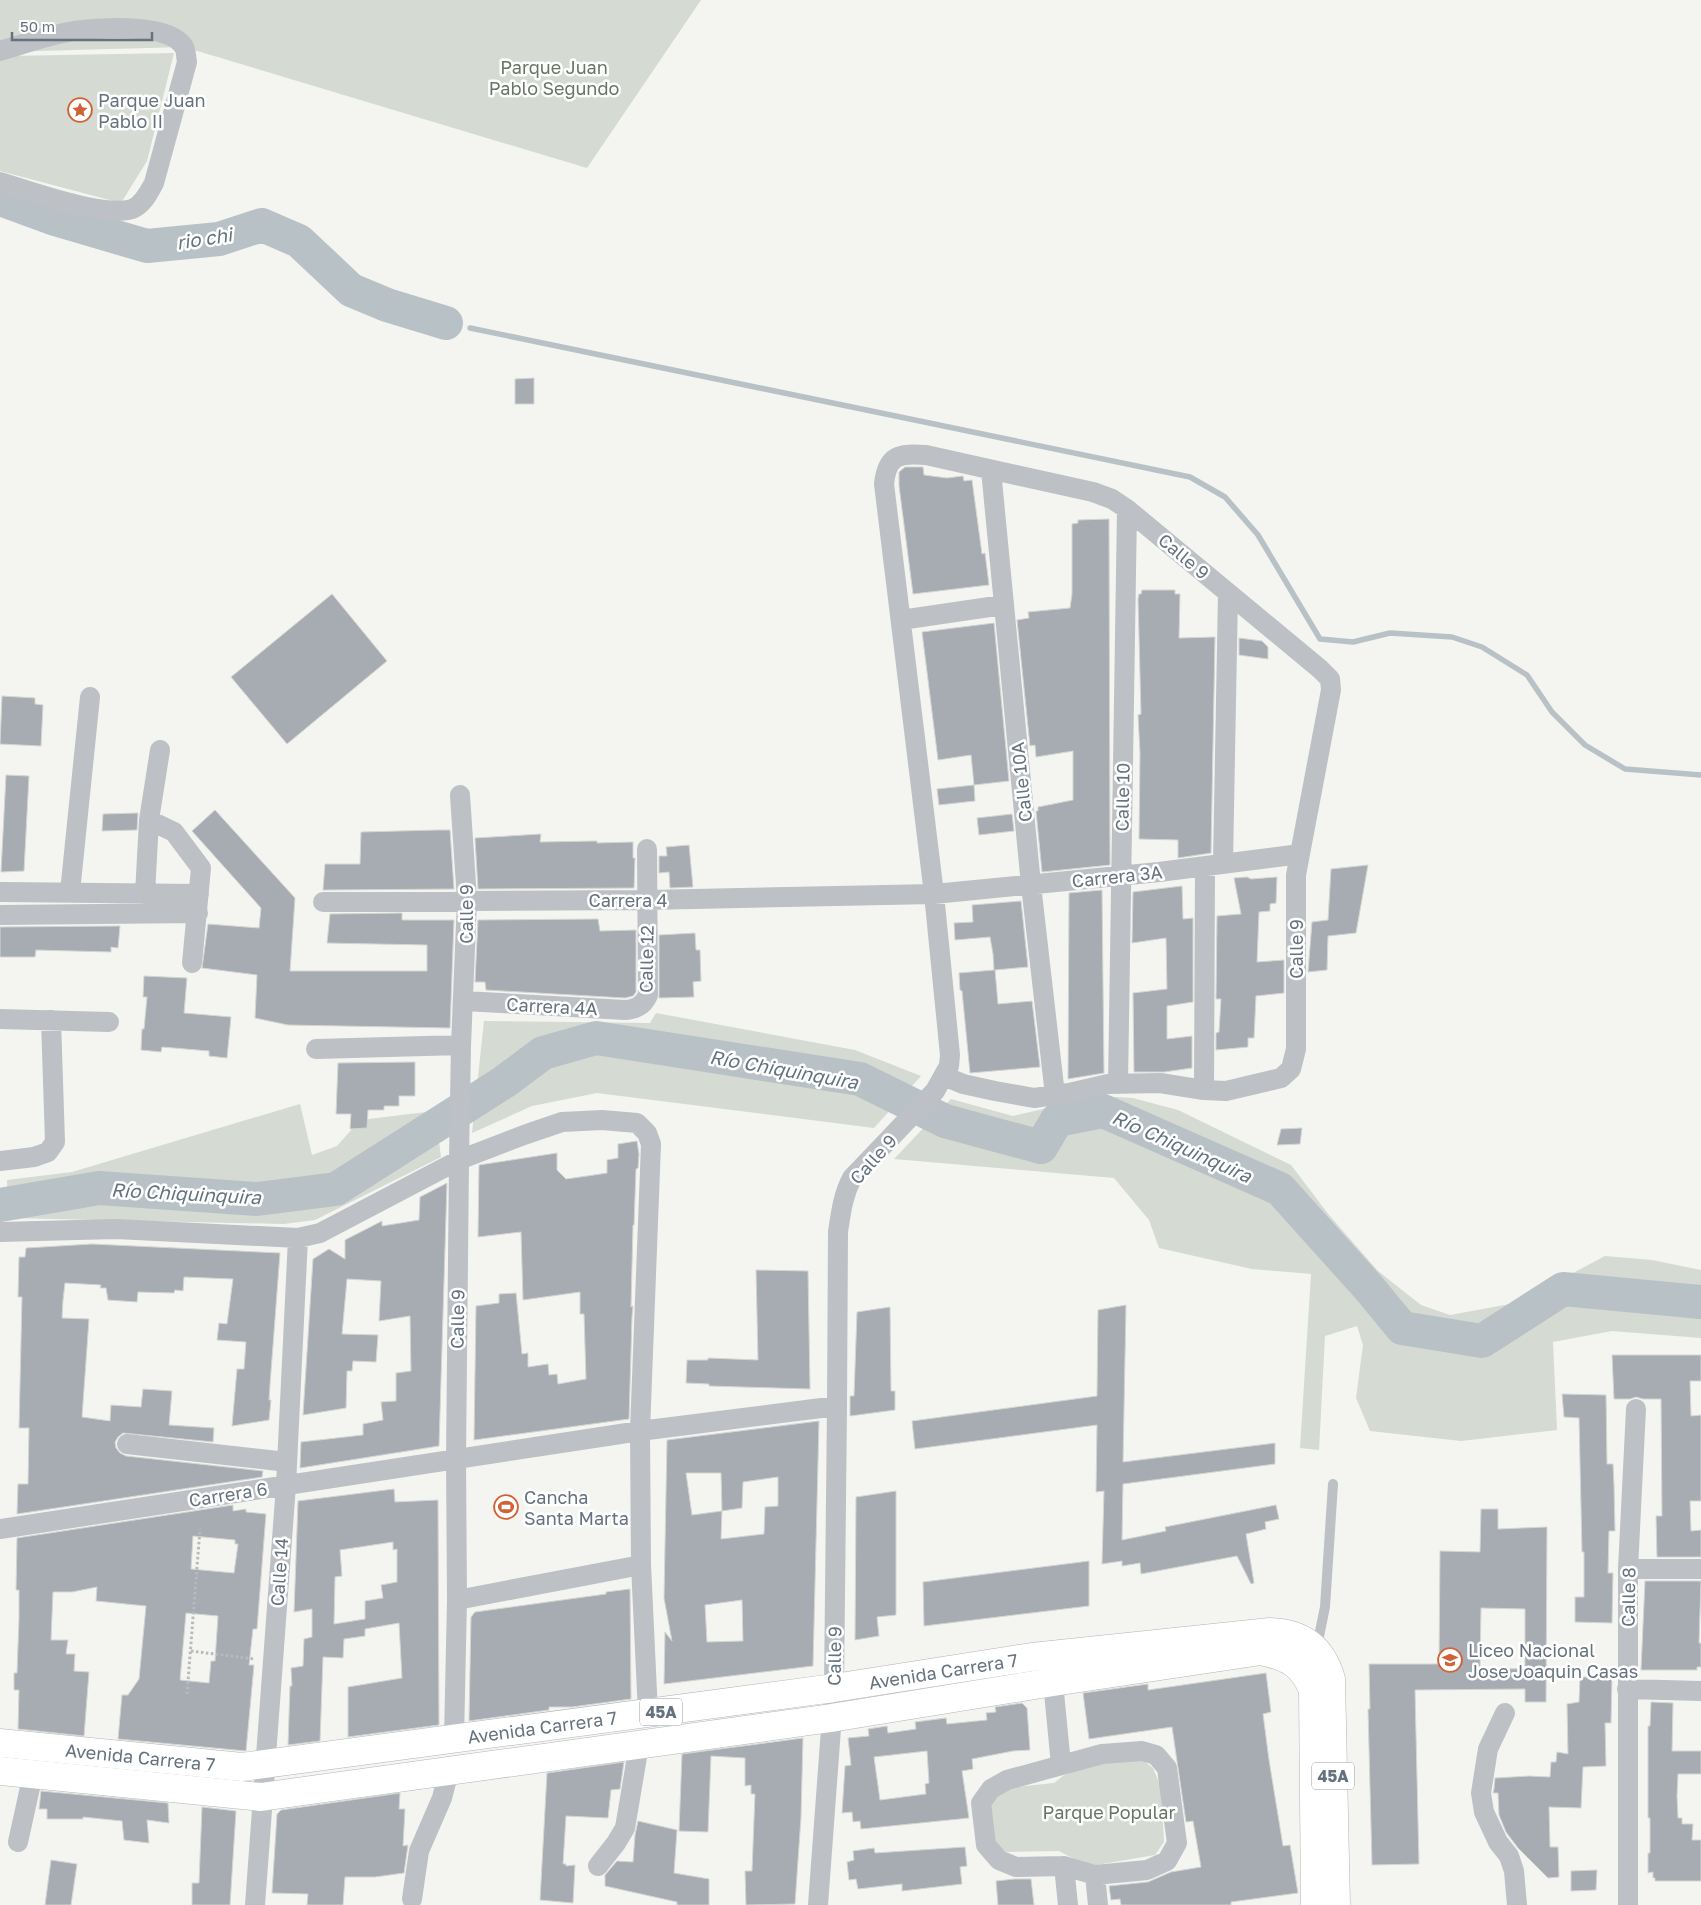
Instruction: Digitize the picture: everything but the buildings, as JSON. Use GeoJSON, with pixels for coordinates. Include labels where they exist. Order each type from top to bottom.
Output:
{"type":"FeatureCollection","features":[{"type":"Feature","properties":{"kind":"main road","name":"Avenida Carrera 7"},"geometry":{"type":"LineString","coordinates":[[0,1743],[242,1767],[834,1688],[1032,1657],[1270,1632],[1284,1632],[1301,1638],[1306,1656],[1284,1656],[1261,1650],[831,1718],[261,1797],[0,1771]]}},
{"type":"Feature","properties":{"kind":"main road","name":"45A"},"geometry":{"type":"LineString","coordinates":[[1306,1656],[1308,1678],[1313,1690],[1315,1905]]}},
{"type":"Feature","properties":{"kind":"main road","name":"45A"},"geometry":{"type":"LineString","coordinates":[[1306,1656],[1327,1667],[1331,1679],[1336,1905]]}},
{"type":"Feature","properties":{"kind":"street"},"geometry":{"type":"LineString","coordinates":[[0,51],[74,31],[131,28],[156,30],[173,38],[184,47],[187,62],[154,183],[140,204],[132,209],[121,210],[85,207],[0,182]]}},
{"type":"Feature","properties":{"kind":"street","name":"Calle 9"},"geometry":{"type":"LineString","coordinates":[[818,1905],[834,1688],[838,1406],[838,1232],[842,1204],[852,1178],[940,1084],[949,1066],[950,1055],[934,894],[884,484],[889,462],[899,456],[910,454],[1093,492],[1112,499],[1127,509],[1330,679],[1331,690],[1296,875],[1296,1050],[1291,1069],[1280,1078],[1226,1091],[1204,1090],[1160,1083],[1108,1084],[1034,1098],[963,1084],[940,1084]]}},
{"type":"Feature","properties":{"kind":"street","name":"Calle 10A"},"geometry":{"type":"LineString","coordinates":[[990,470],[1031,885],[1055,1095]]}},
{"type":"Feature","properties":{"kind":"street","name":"Calle 10"},"geometry":{"type":"LineString","coordinates":[[1118,1084],[1127,509]]}},
{"type":"Feature","properties":{"kind":"street"},"geometry":{"type":"LineString","coordinates":[[1204,1090],[1228,593]]}},
{"type":"Feature","properties":{"kind":"street"},"geometry":{"type":"LineString","coordinates":[[900,620],[1003,604]]}},
{"type":"Feature","properties":{"kind":"street"},"geometry":{"type":"LineString","coordinates":[[70,892],[90,697]]}},
{"type":"Feature","properties":{"kind":"street"},"geometry":{"type":"LineString","coordinates":[[145,894],[149,820],[160,750]]}},
{"type":"Feature","properties":{"kind":"street","name":"Calle 9"},"geometry":{"type":"LineString","coordinates":[[454,1739],[457,1600],[456,1459],[459,1160],[462,1074],[461,1045],[467,900],[460,795]]}},
{"type":"Feature","properties":{"kind":"street"},"geometry":{"type":"LineString","coordinates":[[149,820],[174,832],[201,868],[192,963]]}},
{"type":"Feature","properties":{"kind":"street","name":"Calle 12"},"geometry":{"type":"LineString","coordinates":[[640,1006],[648,995],[647,849]]}},
{"type":"Feature","properties":{"kind":"street","name":"Carrera 3A"},"geometry":{"type":"LineString","coordinates":[[934,894],[1214,865],[1300,854]]}},
{"type":"Feature","properties":{"kind":"street"},"geometry":{"type":"LineString","coordinates":[[0,892],[145,894],[199,904]]}},
{"type":"Feature","properties":{"kind":"street","name":"Carrera 4"},"geometry":{"type":"LineString","coordinates":[[323,902],[647,900],[934,894]]}},
{"type":"Feature","properties":{"kind":"street"},"geometry":{"type":"LineString","coordinates":[[0,916],[199,904]]}},
{"type":"Feature","properties":{"kind":"street","name":"Carrera 4A"},"geometry":{"type":"LineString","coordinates":[[464,1001],[625,1010],[640,1006]]}},
{"type":"Feature","properties":{"kind":"street"},"geometry":{"type":"LineString","coordinates":[[0,1019],[109,1022]]}},
{"type":"Feature","properties":{"kind":"street"},"geometry":{"type":"LineString","coordinates":[[0,1161],[34,1157],[48,1152],[55,1142],[51,1020]]}},
{"type":"Feature","properties":{"kind":"street"},"geometry":{"type":"LineString","coordinates":[[316,1049],[461,1045]]}},
{"type":"Feature","properties":{"kind":"street"},"geometry":{"type":"LineString","coordinates":[[0,1232],[116,1229],[298,1238],[320,1233],[459,1160],[562,1122],[602,1120],[637,1123],[647,1133],[652,1144],[640,1431],[641,1565],[648,1713]]}},
{"type":"Feature","properties":{"kind":"street","name":"Calle 14"},"geometry":{"type":"LineString","coordinates":[[255,1905],[261,1797],[286,1485],[298,1238]]}},
{"type":"Feature","properties":{"kind":"street"},"geometry":{"type":"LineString","coordinates":[[456,1459],[640,1431],[838,1406]]}},
{"type":"Feature","properties":{"kind":"street","name":"Calle 8"},"geometry":{"type":"LineString","coordinates":[[1628,1905],[1628,1569],[1636,1408]]}},
{"type":"Feature","properties":{"kind":"street"},"geometry":{"type":"LineString","coordinates":[[128,1444],[287,1462]]}},
{"type":"Feature","properties":{"kind":"street","name":"Carrera 6"},"geometry":{"type":"LineString","coordinates":[[0,1529],[456,1459]]}},
{"type":"Feature","properties":{"kind":"street"},"geometry":{"type":"LineString","coordinates":[[0,1517],[0,1537]]}},
{"type":"Feature","properties":{"kind":"street"},"geometry":{"type":"LineString","coordinates":[[457,1600],[641,1565]]}},
{"type":"Feature","properties":{"kind":"street"},"geometry":{"type":"LineString","coordinates":[[1628,1569],[1701,1569]]}},
{"type":"Feature","properties":{"kind":"street"},"geometry":{"type":"LineString","coordinates":[[1053,1682],[1061,1765]]}},
{"type":"Feature","properties":{"kind":"street"},"geometry":{"type":"LineString","coordinates":[[1627,1689],[1701,1691]]}},
{"type":"Feature","properties":{"kind":"street"},"geometry":{"type":"LineString","coordinates":[[1505,1713],[1488,1749],[1482,1793],[1484,1812],[1498,1842],[1509,1856],[1514,1871],[1517,1905]]}},
{"type":"Feature","properties":{"kind":"street"},"geometry":{"type":"LineString","coordinates":[[598,1866],[616,1844],[625,1828],[639,1745]]}},
{"type":"Feature","properties":{"kind":"street"},"geometry":{"type":"LineString","coordinates":[[1142,1751],[1156,1755],[1167,1768],[1177,1843],[1167,1861],[1147,1870],[1095,1876],[1064,1866],[1016,1867],[999,1860],[986,1846],[981,1804],[991,1790],[1008,1780],[1102,1754],[1142,1751]]}},
{"type":"Feature","properties":{"kind":"street"},"geometry":{"type":"LineString","coordinates":[[412,1899],[420,1851],[442,1798],[449,1771]]}},
{"type":"Feature","properties":{"kind":"street"},"geometry":{"type":"LineString","coordinates":[[18,1842],[33,1774]]}},
{"type":"Feature","properties":{"kind":"street"},"geometry":{"type":"LineString","coordinates":[[1064,1866],[1068,1905]]}},
{"type":"Feature","properties":{"kind":"street"},"geometry":{"type":"LineString","coordinates":[[1095,1876],[1098,1905]]}},
{"type":"Feature","properties":{"kind":"lane"},"geometry":{"type":"LineString","coordinates":[[1306,1656],[1325,1607],[1333,1484]]}},
{"type":"Feature","properties":{"kind":"path"},"geometry":{"type":"LineString","coordinates":[[187,1694],[200,1529]]}},
{"type":"Feature","properties":{"kind":"path"},"geometry":{"type":"LineString","coordinates":[[191,1651],[272,1662]]}},
{"type":"Feature","properties":{"kind":"green space","name":"Parque Juan Pablo Segundo"},"geometry":{"type":"Polygon","coordinates":[[[0,0],[701,0],[587,168],[184,47],[0,52],[0,0]]]}},
{"type":"Feature","properties":{"kind":"green space","name":"Parque Juan Pablo II"},"geometry":{"type":"Polygon","coordinates":[[[174,53],[147,161],[121,203],[0,171],[0,58],[7,56],[174,53]]]}},
{"type":"Feature","properties":{"kind":"green space"},"geometry":{"type":"Polygon","coordinates":[[[656,1013],[855,1050],[921,1076],[874,1128],[597,1093],[532,1106],[472,1133],[484,1021],[650,1023],[656,1013]]]}},
{"type":"Feature","properties":{"kind":"green space"},"geometry":{"type":"Polygon","coordinates":[[[1099,1096],[1133,1098],[1178,1110],[1291,1165],[1329,1215],[1378,1271],[1421,1305],[1450,1315],[1510,1304],[1605,1256],[1652,1260],[1701,1270],[1701,1338],[1612,1331],[1553,1342],[1557,1430],[1461,1441],[1370,1431],[1356,1398],[1363,1345],[1357,1326],[1325,1336],[1319,1450],[1300,1448],[1311,1274],[1252,1269],[1159,1248],[1149,1220],[1114,1178],[894,1159],[951,1099],[1013,1116],[1099,1096]]]}},
{"type":"Feature","properties":{"kind":"green space"},"geometry":{"type":"Polygon","coordinates":[[[300,1104],[312,1155],[337,1146],[360,1120],[435,1111],[441,1157],[315,1220],[284,1224],[8,1218],[7,1180],[72,1172],[300,1104]]]}},
{"type":"Feature","properties":{"kind":"green space","name":"Parque Popular"},"geometry":{"type":"Polygon","coordinates":[[[1103,1761],[1144,1761],[1153,1768],[1161,1787],[1164,1842],[1155,1855],[1096,1865],[1078,1861],[1059,1851],[1002,1852],[989,1843],[986,1801],[996,1789],[1054,1783],[1073,1771],[1103,1761]]]}},
{"type":"Feature","properties":{"kind":"waterway","name":"rio chi"},"geometry":{"type":"LineString","coordinates":[[0,199],[55,219],[147,246],[219,239],[262,225],[299,241],[351,290],[387,305],[446,323]]}},
{"type":"Feature","properties":{"kind":"waterway"},"geometry":{"type":"LineString","coordinates":[[470,328],[1190,477],[1225,497],[1258,535],[1320,639],[1353,642],[1390,633],[1452,637],[1482,647],[1527,675],[1552,712],[1585,745],[1625,769],[1701,775]]}},
{"type":"Feature","properties":{"kind":"waterway","name":"Río Chiquinquira"},"geometry":{"type":"LineString","coordinates":[[0,1205],[99,1188],[257,1199],[336,1189],[504,1082],[543,1053],[596,1038],[860,1079],[945,1121],[1041,1147],[1057,1120],[1103,1111],[1280,1189],[1369,1288],[1402,1328],[1482,1341],[1563,1289],[1701,1302]]}},
{"type":"Feature","properties":{"kind":"place","name":"Parque Juan Pablo II"},"geometry":{"type":"Point","coordinates":[80,110]}},
{"type":"Feature","properties":{"kind":"place","name":"Cancha Santa Marta"},"geometry":{"type":"Point","coordinates":[506,1507]}},
{"type":"Feature","properties":{"kind":"place","name":"Liceo Nacional Jose Joaquin Casas"},"geometry":{"type":"Point","coordinates":[1450,1660]}}]}
